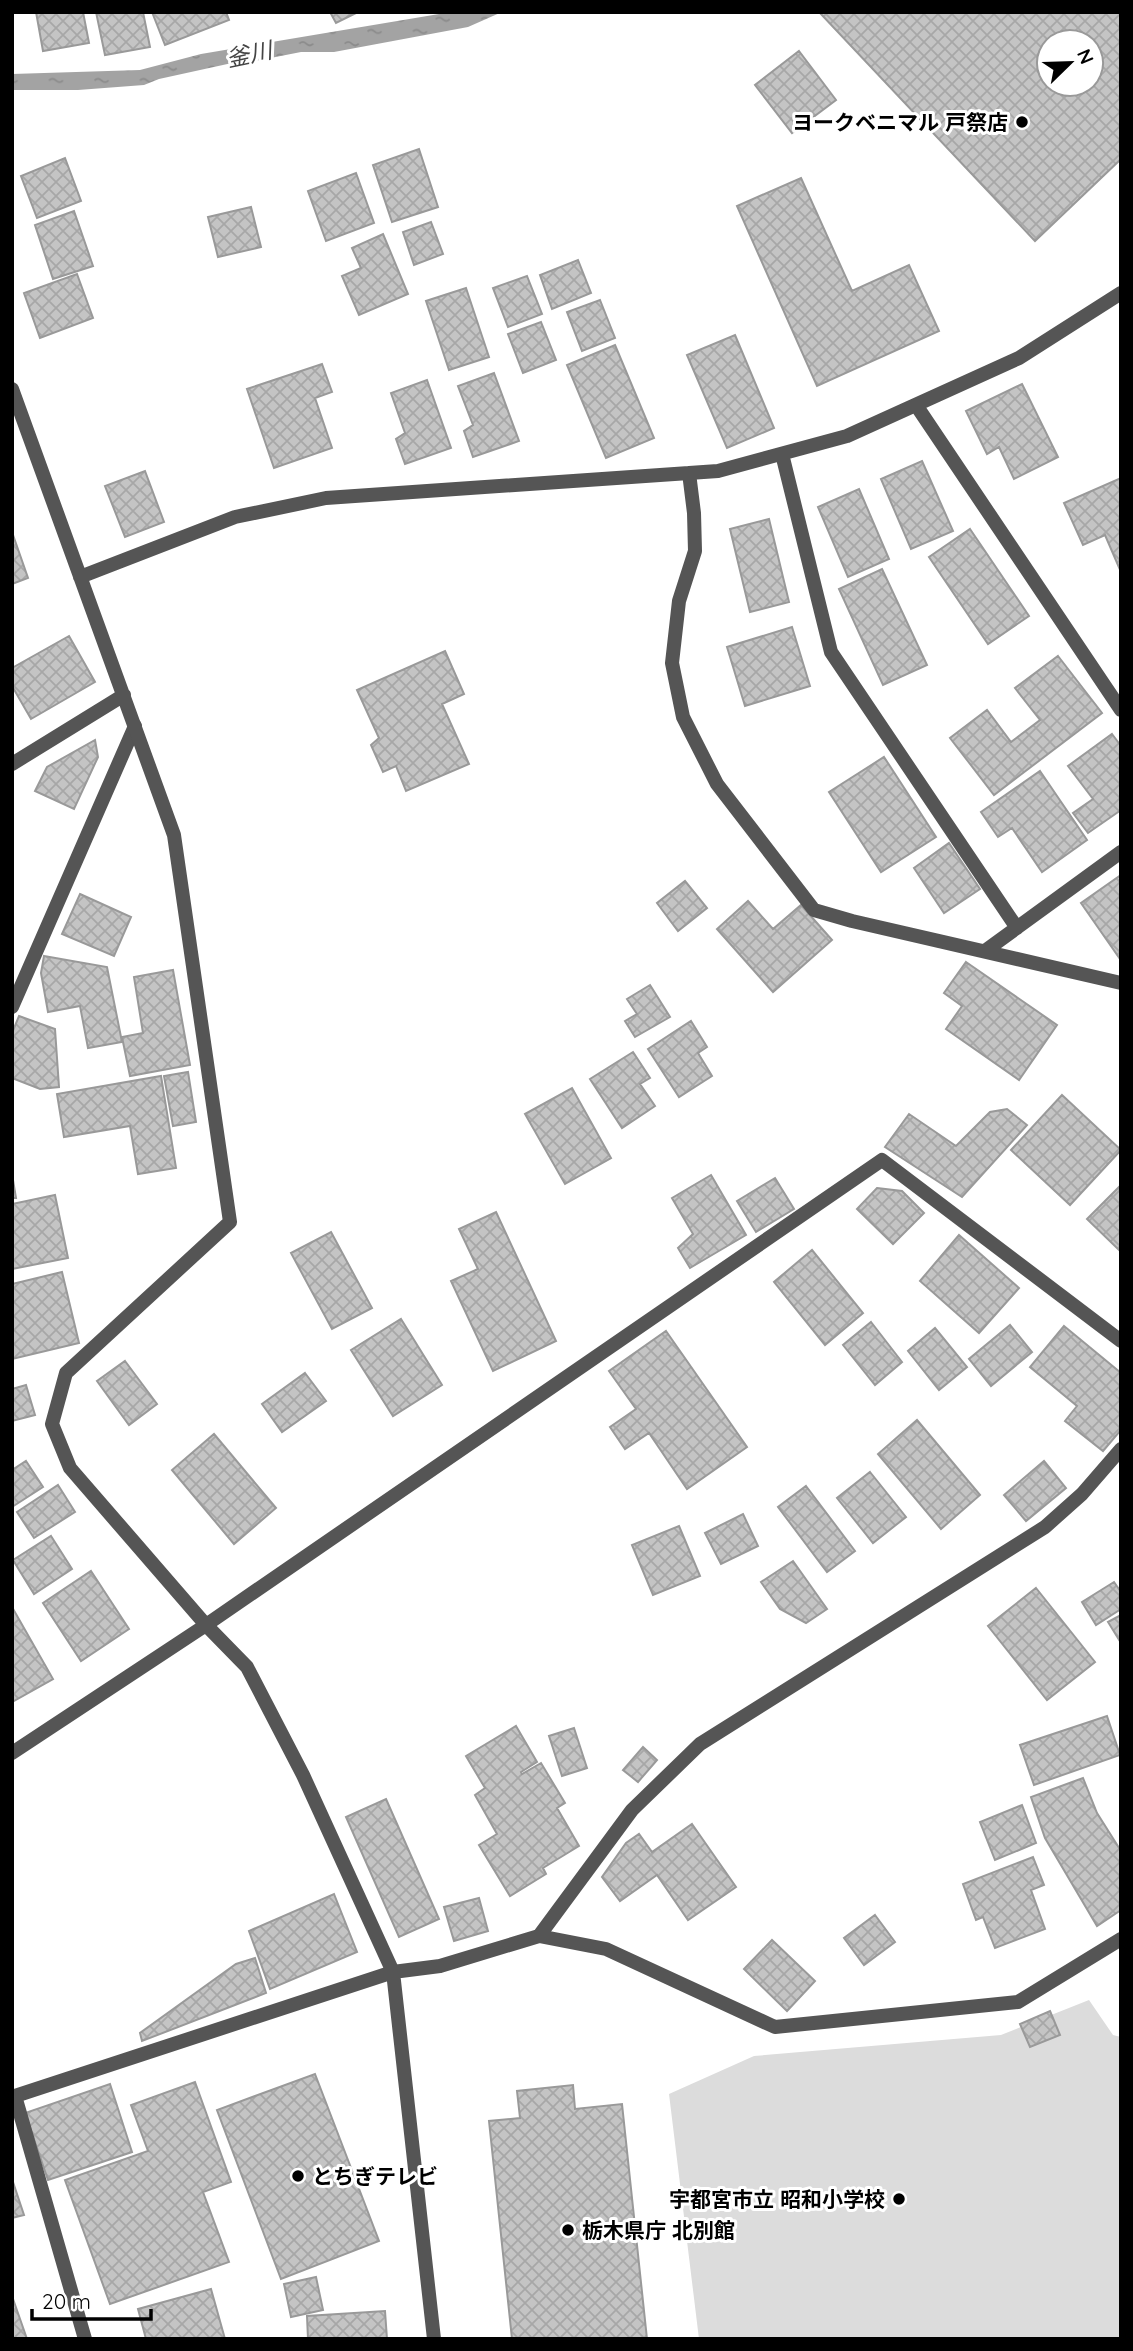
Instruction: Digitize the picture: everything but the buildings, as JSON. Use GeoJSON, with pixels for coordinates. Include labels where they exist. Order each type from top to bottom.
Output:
{"type":"FeatureCollection","features":[{"type":"Feature","properties":{"kind":"street"},"geometry":{"type":"LineString","coordinates":[[80,578],[235,517],[326,498],[718,471],[782,454],[847,436],[1019,358],[1121,293]]}},
{"type":"Feature","properties":{"kind":"street"},"geometry":{"type":"LineString","coordinates":[[13,393],[174,835],[230,1222],[66,1373],[51,1424],[70,1468],[206,1625],[247,1667],[303,1775],[393,1972],[434,2339]]}},
{"type":"Feature","properties":{"kind":"street"},"geometry":{"type":"LineString","coordinates":[[916,405],[1121,710]]}},
{"type":"Feature","properties":{"kind":"street"},"geometry":{"type":"LineString","coordinates":[[782,454],[831,652],[1017,928]]}},
{"type":"Feature","properties":{"kind":"street"},"geometry":{"type":"LineString","coordinates":[[688,472],[694,513],[695,551],[679,601],[672,663],[683,718],[716,783],[814,910],[1121,983]]}},
{"type":"Feature","properties":{"kind":"street"},"geometry":{"type":"LineString","coordinates":[[12,764],[124,695]]}},
{"type":"Feature","properties":{"kind":"street"},"geometry":{"type":"LineString","coordinates":[[12,1007],[135,726]]}},
{"type":"Feature","properties":{"kind":"street"},"geometry":{"type":"LineString","coordinates":[[985,951],[1121,852]]}},
{"type":"Feature","properties":{"kind":"street"},"geometry":{"type":"LineString","coordinates":[[12,1753],[206,1625],[882,1160],[1121,1341]]}},
{"type":"Feature","properties":{"kind":"street"},"geometry":{"type":"LineString","coordinates":[[538,1936],[632,1810],[700,1744],[1045,1527],[1082,1494],[1121,1449]]}},
{"type":"Feature","properties":{"kind":"street"},"geometry":{"type":"LineString","coordinates":[[85,2339],[14,2096],[393,1972],[440,1966],[538,1936],[606,1949],[775,2026],[1018,2002],[1121,1939]]}},
{"type":"Feature","properties":{"kind":"shaded area","name":"宇都宮市立 昭和小学校"},"geometry":{"type":"Polygon","coordinates":[[[1089,2000],[1113,2035],[1121,2037],[1121,2339],[699,2339],[669,2094],[754,2056],[1001,2035],[1089,2000]]]}},
{"type":"Feature","properties":{"kind":"water","name":"釜川"},"geometry":{"type":"Polygon","coordinates":[[[451,12],[502,12],[468,27],[334,52],[301,52],[240,64],[232,63],[159,79],[144,85],[78,90],[12,90],[12,74],[140,70],[201,54],[451,12]]]}},
{"type":"Feature","properties":{"kind":"place","name":"ヨークベニマル 戸祭店"},"geometry":{"type":"Point","coordinates":[1022,122]}},
{"type":"Feature","properties":{"kind":"place","name":"とちぎテレビ"},"geometry":{"type":"Point","coordinates":[298,2176]}},
{"type":"Feature","properties":{"kind":"place","name":"宇都宮市立 昭和小学校"},"geometry":{"type":"Point","coordinates":[899,2199]}},
{"type":"Feature","properties":{"kind":"place","name":"栃木県庁 北別館"},"geometry":{"type":"Point","coordinates":[568,2230]}}]}
